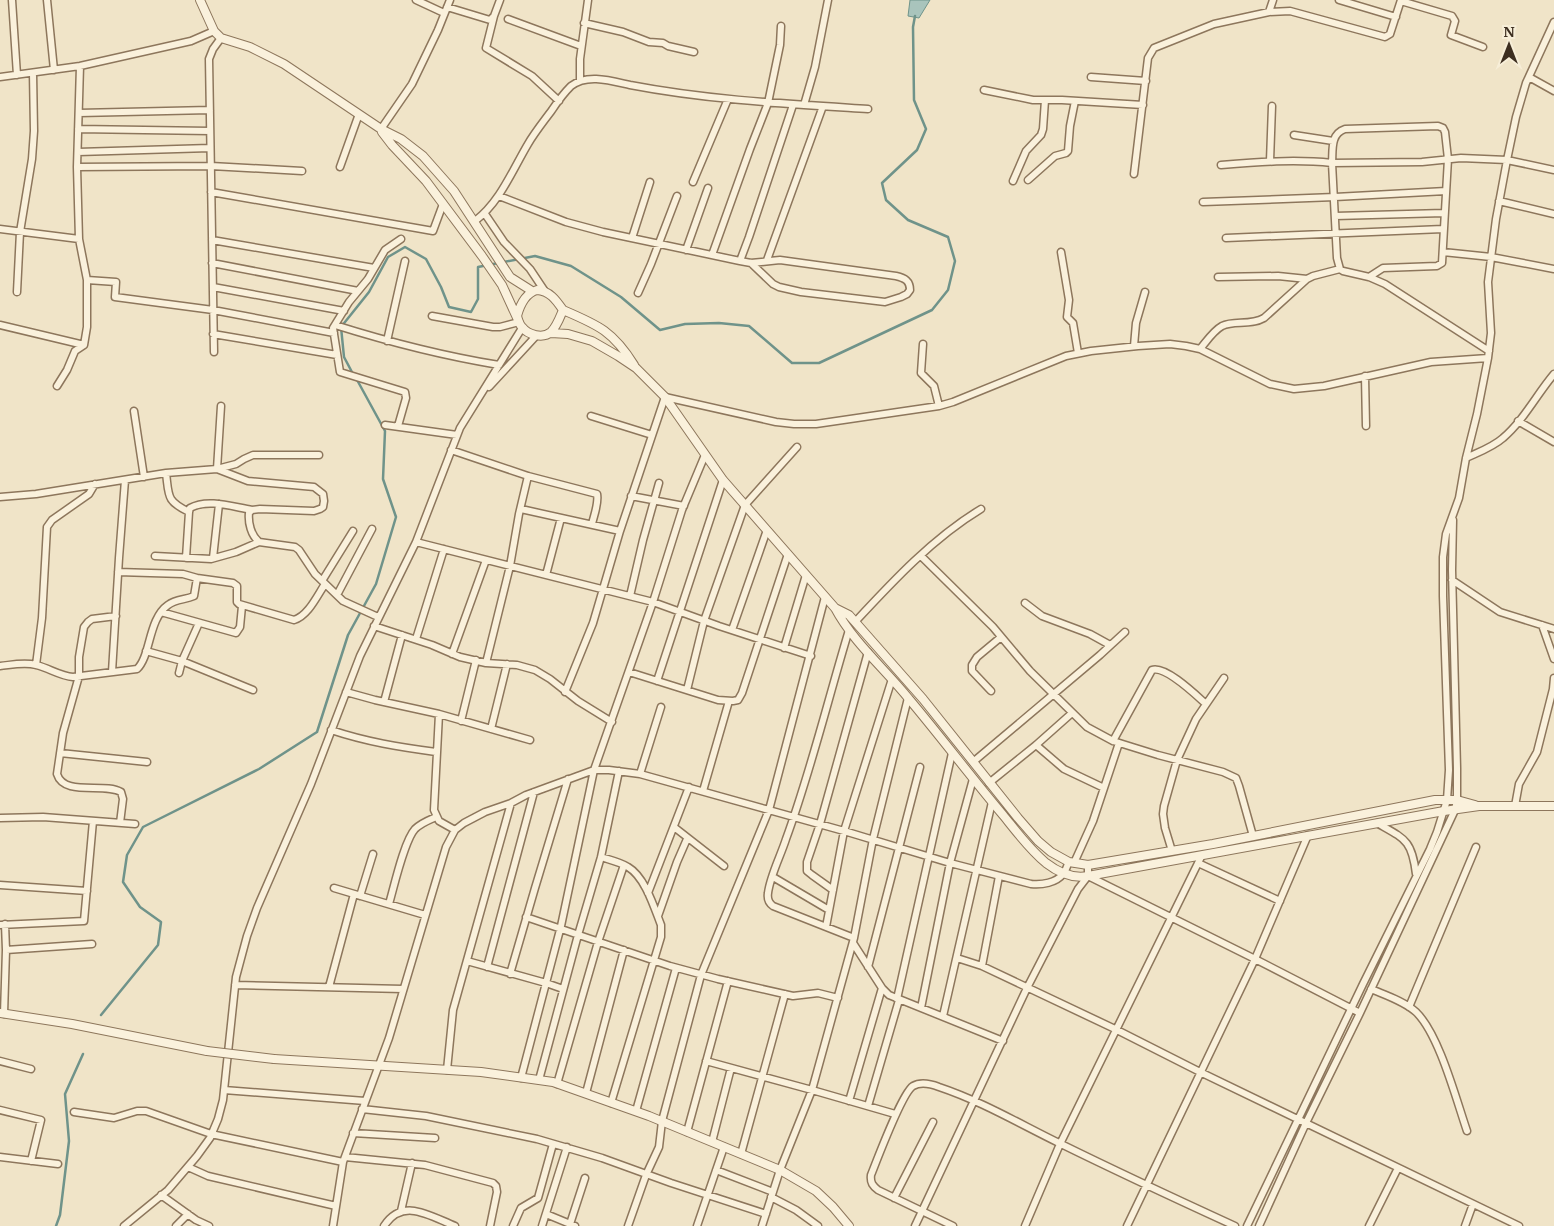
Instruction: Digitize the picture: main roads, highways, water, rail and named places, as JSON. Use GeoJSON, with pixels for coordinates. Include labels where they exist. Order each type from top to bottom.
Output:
{"type":"FeatureCollection","features":[{"type":"Feature","properties":{"kind":"water"},"geometry":{"type":"Polygon","coordinates":[[[910,0],[930,0],[919,18],[908,16],[910,0]]]}},
{"type":"Feature","properties":{"kind":"waterway"},"geometry":{"type":"LineString","coordinates":[[353,374],[344,357],[341,327],[369,292],[388,257],[405,247],[426,259],[449,307],[471,312],[478,299],[478,267],[535,256],[571,266],[621,297],[660,330],[685,324],[719,323],[749,326],[792,363],[819,363],[932,310],[948,290],[955,261],[948,237],[908,220],[886,200],[882,183],[917,150],[926,129],[914,100],[913,27],[915,16]]}},
{"type":"Feature","properties":{"kind":"waterway"},"geometry":{"type":"LineString","coordinates":[[101,1015],[158,945],[161,922],[140,907],[123,882],[127,855],[143,827],[259,769],[317,732],[348,635],[376,584],[396,517],[383,479],[385,431],[356,378]]}},
{"type":"Feature","properties":{"kind":"waterway"},"geometry":{"type":"LineString","coordinates":[[56,1226],[60,1215],[69,1141],[65,1094],[83,1054]]}}]}
